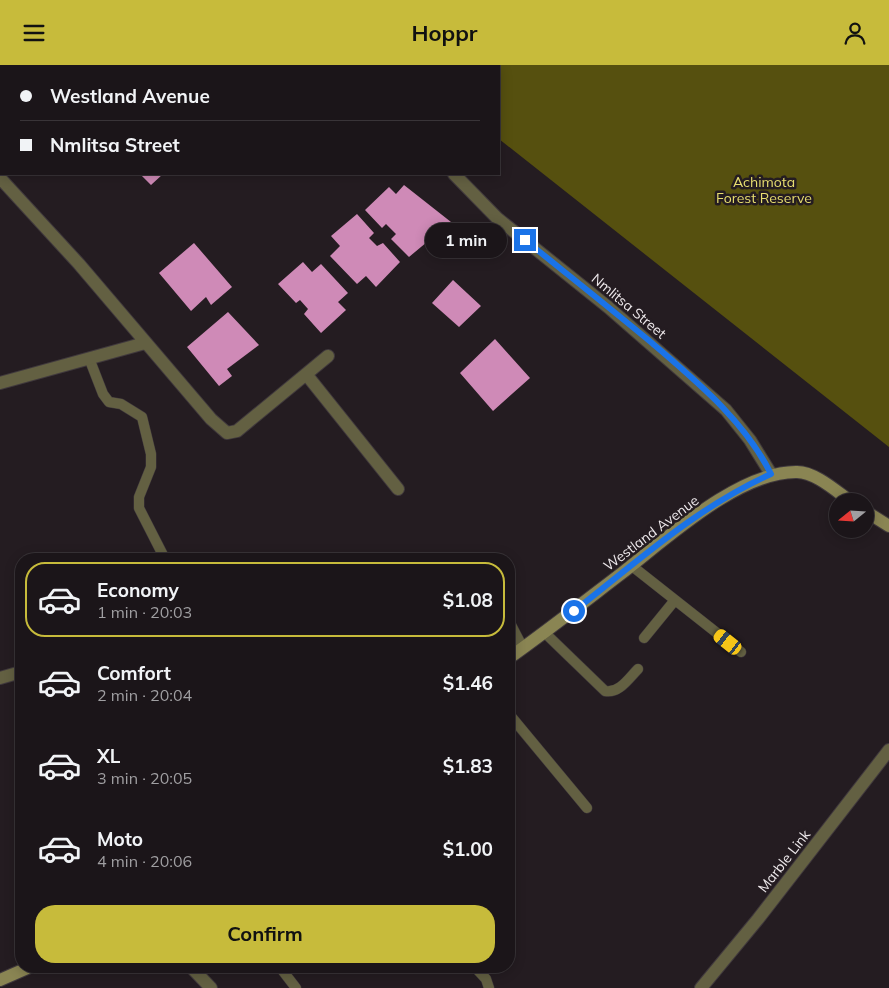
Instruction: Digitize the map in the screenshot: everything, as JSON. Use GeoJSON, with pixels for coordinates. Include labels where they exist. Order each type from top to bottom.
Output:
{"type":"FeatureCollection","features":[{"type":"Feature","properties":{"kind":"street","name":"Nmlitsa Street"},"geometry":{"type":"LineString","coordinates":[[455,175],[497,217],[608,307],[726,410],[750,440],[771,474]]}},
{"type":"Feature","properties":{"kind":"street"},"geometry":{"type":"LineString","coordinates":[[0,178],[79,264],[211,419],[227,433],[237,431],[328,356]]}},
{"type":"Feature","properties":{"kind":"street"},"geometry":{"type":"LineString","coordinates":[[0,383],[145,343]]}},
{"type":"Feature","properties":{"kind":"street"},"geometry":{"type":"LineString","coordinates":[[306,374],[398,489]]}},
{"type":"Feature","properties":{"kind":"street","name":"Westland Avenue"},"geometry":{"type":"LineString","coordinates":[[515,654],[711,506],[745,486],[771,474],[799,472],[827,485],[838,493]]}},
{"type":"Feature","properties":{"kind":"street"},"geometry":{"type":"LineString","coordinates":[[874,517],[889,526]]}},
{"type":"Feature","properties":{"kind":"street"},"geometry":{"type":"LineString","coordinates":[[0,678],[15,674]]}},
{"type":"Feature","properties":{"kind":"street","name":"Marble Link"},"geometry":{"type":"LineString","coordinates":[[701,988],[758,919],[889,750]]}},
{"type":"Feature","properties":{"kind":"street"},"geometry":{"type":"LineString","coordinates":[[0,980],[16,973]]}},
{"type":"Feature","properties":{"kind":"street"},"geometry":{"type":"LineString","coordinates":[[197,973],[211,988]]}},
{"type":"Feature","properties":{"kind":"lane"},"geometry":{"type":"LineString","coordinates":[[89,359],[103,394],[109,401],[121,404],[142,417],[151,454],[151,467],[139,497],[139,508],[162,553]]}},
{"type":"Feature","properties":{"kind":"lane"},"geometry":{"type":"LineString","coordinates":[[632,566],[741,652]]}},
{"type":"Feature","properties":{"kind":"lane"},"geometry":{"type":"LineString","coordinates":[[644,638],[675,600]]}},
{"type":"Feature","properties":{"kind":"lane"},"geometry":{"type":"LineString","coordinates":[[515,632],[524,648]]}},
{"type":"Feature","properties":{"kind":"lane"},"geometry":{"type":"LineString","coordinates":[[545,633],[605,691],[618,690],[638,669]]}},
{"type":"Feature","properties":{"kind":"lane"},"geometry":{"type":"LineString","coordinates":[[515,721],[587,808]]}},
{"type":"Feature","properties":{"kind":"lane"},"geometry":{"type":"LineString","coordinates":[[284,973],[296,988]]}},
{"type":"Feature","properties":{"kind":"lane"},"geometry":{"type":"LineString","coordinates":[[480,973],[486,979],[489,988]]}},
{"type":"Feature","properties":{"kind":"green space","name":"Achimota Forest Reserve"},"geometry":{"type":"Polygon","coordinates":[[[500,65],[889,65],[889,447],[500,140],[500,65]]]}},
{"type":"Feature","properties":{"kind":"building"},"geometry":{"type":"Polygon","coordinates":[[[141,175],[162,175],[151,185],[141,175]]]}},
{"type":"Feature","properties":{"kind":"building"},"geometry":{"type":"Polygon","coordinates":[[[404,185],[451,222],[409,257],[391,239],[396,234],[386,224],[382,228],[365,210],[389,187],[396,194],[404,185]]]}},
{"type":"Feature","properties":{"kind":"building"},"geometry":{"type":"Polygon","coordinates":[[[357,214],[374,233],[369,238],[377,246],[383,243],[400,262],[376,287],[366,276],[357,284],[330,256],[340,246],[331,236],[357,214]]]}},
{"type":"Feature","properties":{"kind":"building"},"geometry":{"type":"Polygon","coordinates":[[[194,243],[232,287],[211,305],[206,297],[191,311],[159,273],[194,243]]]}},
{"type":"Feature","properties":{"kind":"building"},"geometry":{"type":"Polygon","coordinates":[[[303,262],[312,272],[321,264],[348,293],[338,302],[346,310],[321,333],[304,314],[308,309],[300,300],[296,303],[278,284],[303,262]]]}},
{"type":"Feature","properties":{"kind":"building"},"geometry":{"type":"Polygon","coordinates":[[[453,280],[481,306],[459,327],[432,303],[453,280]]]}},
{"type":"Feature","properties":{"kind":"building"},"geometry":{"type":"Polygon","coordinates":[[[228,312],[259,345],[227,369],[232,376],[219,386],[187,347],[228,312]]]}},
{"type":"Feature","properties":{"kind":"building"},"geometry":{"type":"Polygon","coordinates":[[[495,339],[530,378],[493,411],[460,373],[495,339]]]}},
{"type":"Feature","properties":{"kind":"route"},"geometry":{"type":"LineString","coordinates":[[525,240],[681,368],[726,410],[750,440],[771,474],[745,486],[711,506],[674,532],[574,611]]}}]}
